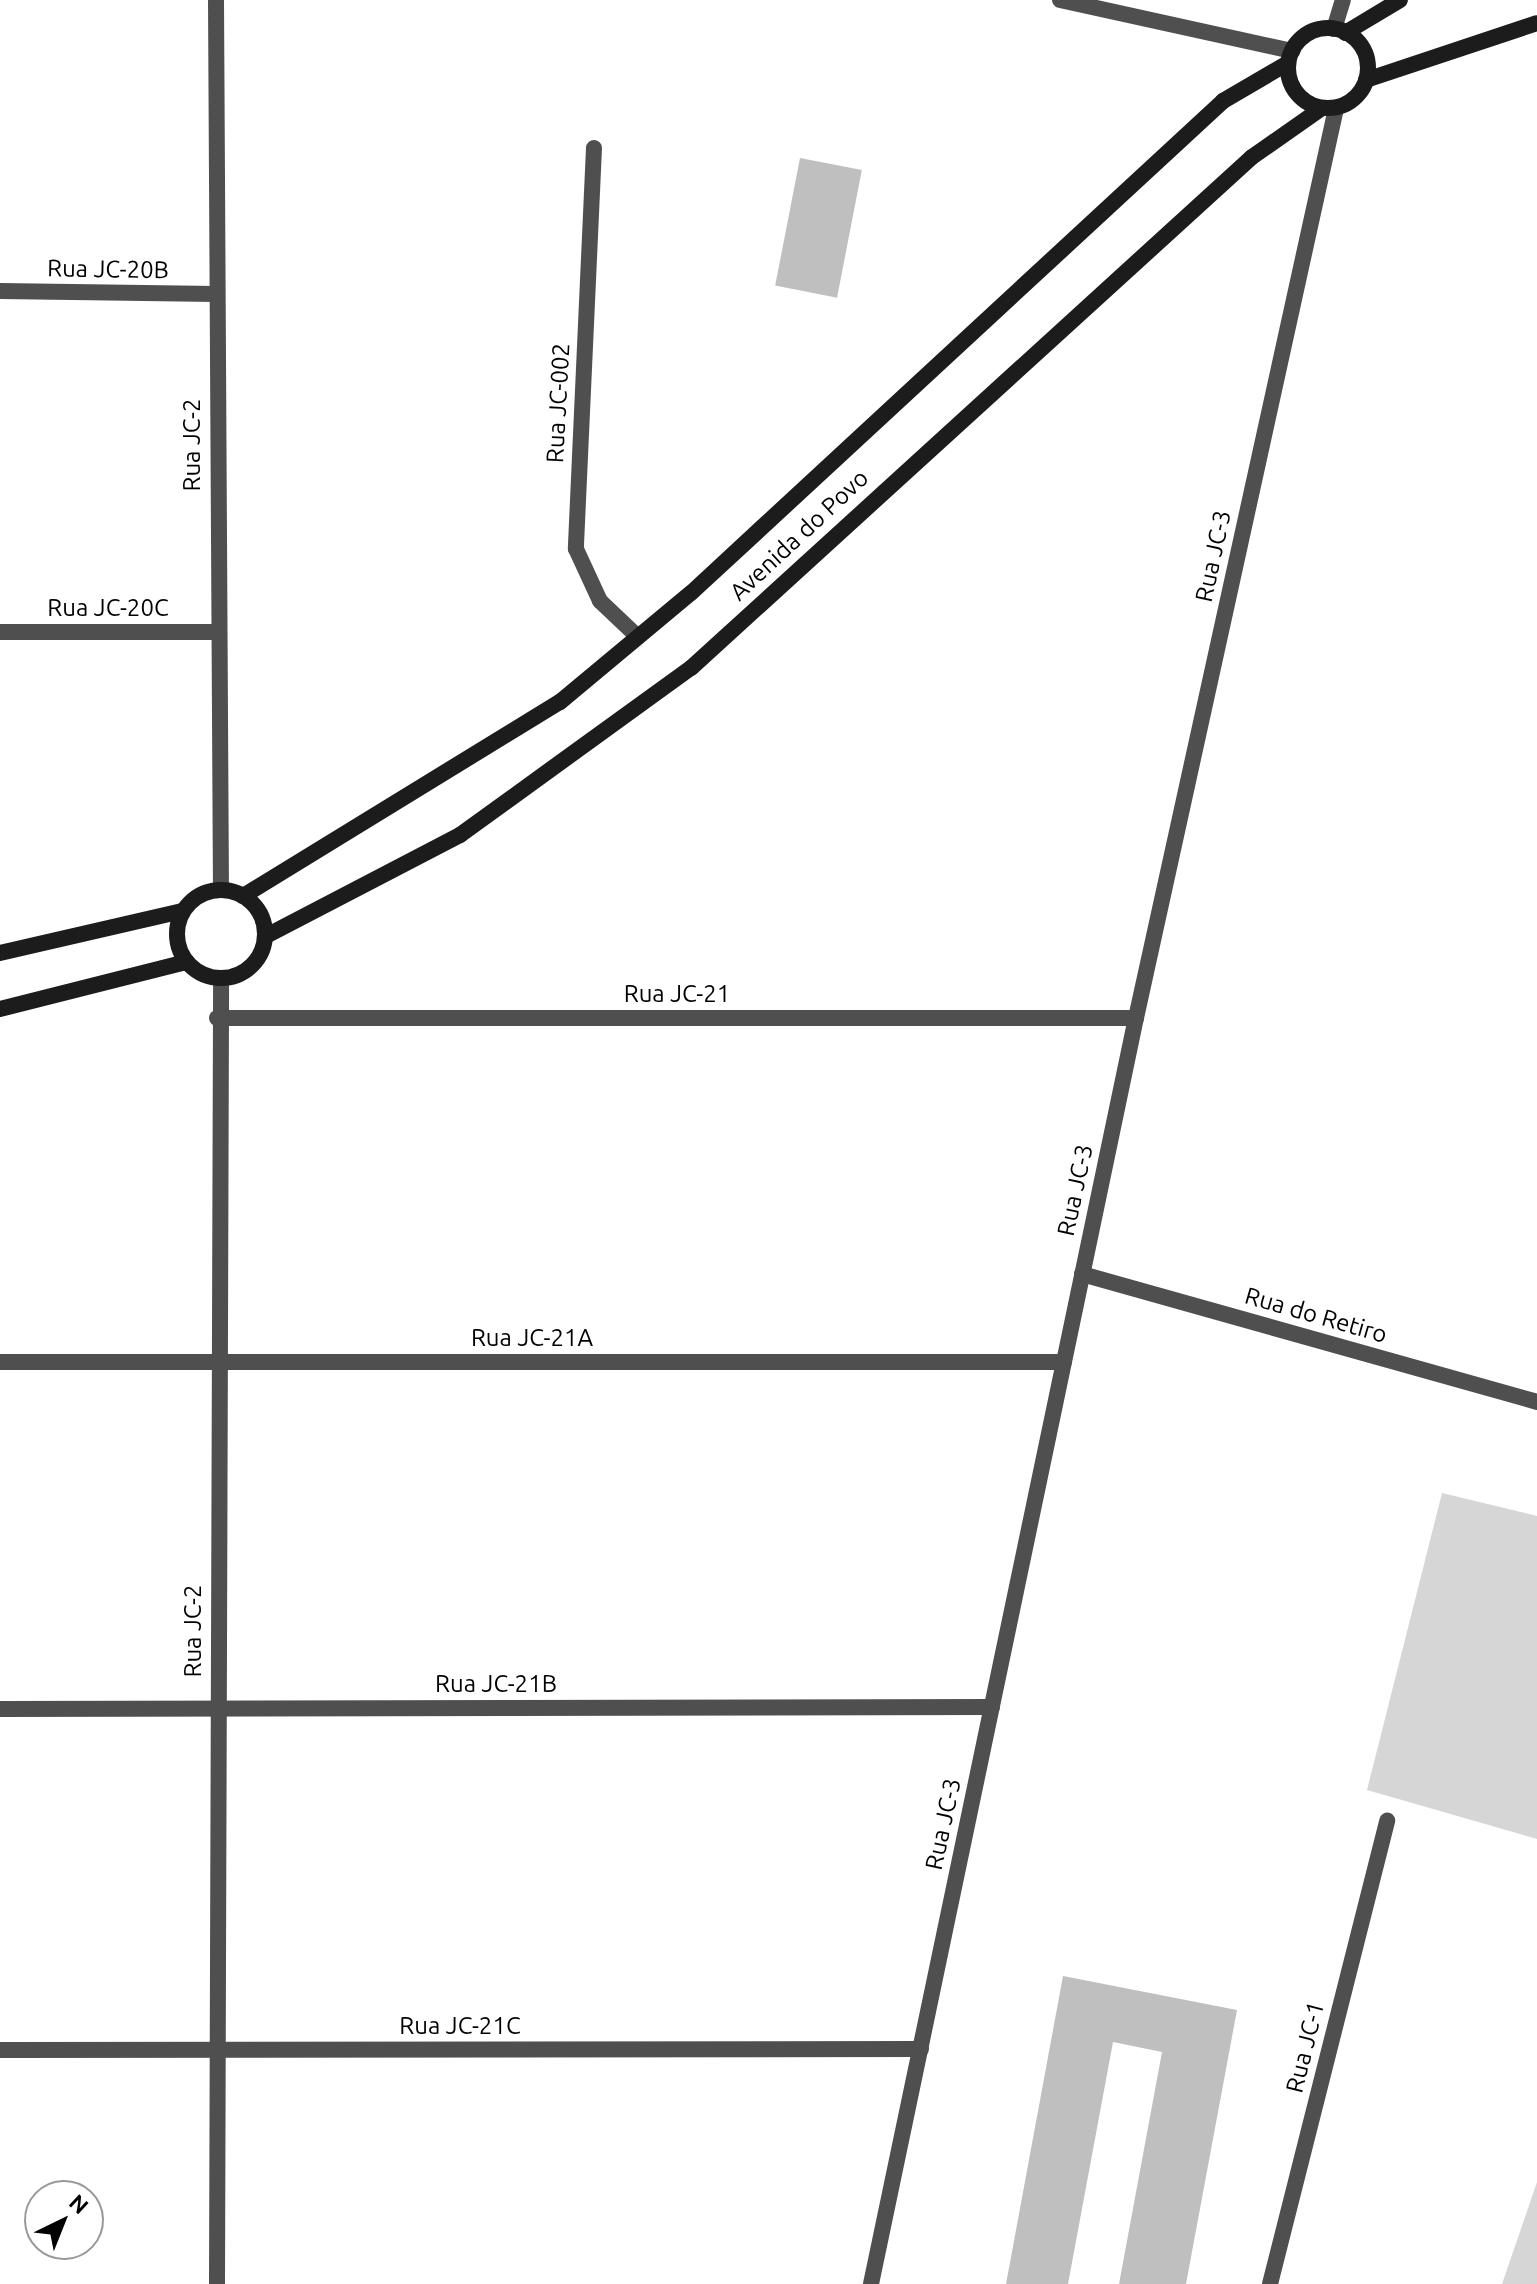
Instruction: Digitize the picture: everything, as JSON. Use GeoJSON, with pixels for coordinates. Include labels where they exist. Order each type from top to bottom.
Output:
{"type":"FeatureCollection","features":[{"type":"Feature","properties":{"kind":"main road"},"geometry":{"type":"LineString","coordinates":[[1339,31],[1366,58],[1366,80],[1355,98],[1329,108],[1300,97],[1290,57],[1309,33],[1339,31],[1400,0]]}},
{"type":"Feature","properties":{"kind":"main road"},"geometry":{"type":"LineString","coordinates":[[1366,80],[1537,23]]}},
{"type":"Feature","properties":{"kind":"main road","name":"Avenida do Povo"},"geometry":{"type":"LineString","coordinates":[[243,896],[547,711],[638,637],[1223,101],[1290,57]]}},
{"type":"Feature","properties":{"kind":"main road","name":"Avenida do Povo"},"geometry":{"type":"LineString","coordinates":[[266,936],[460,835],[691,668],[1252,157],[1329,108]]}},
{"type":"Feature","properties":{"kind":"main road"},"geometry":{"type":"LineString","coordinates":[[221,889],[243,896],[260,913],[266,936],[259,958],[243,973],[221,979],[202,974],[186,962],[176,929],[182,911],[199,895],[221,889]]}},
{"type":"Feature","properties":{"kind":"main road"},"geometry":{"type":"LineString","coordinates":[[0,953],[182,911]]}},
{"type":"Feature","properties":{"kind":"main road"},"geometry":{"type":"LineString","coordinates":[[0,1009],[186,962]]}},
{"type":"Feature","properties":{"kind":"street","name":"Rua JC-2"},"geometry":{"type":"LineString","coordinates":[[216,0],[217,632],[221,889]]}},
{"type":"Feature","properties":{"kind":"street"},"geometry":{"type":"LineString","coordinates":[[1060,0],[1290,57]]}},
{"type":"Feature","properties":{"kind":"street"},"geometry":{"type":"LineString","coordinates":[[1339,31],[1343,0]]}},
{"type":"Feature","properties":{"kind":"street","name":"Rua JC-3"},"geometry":{"type":"LineString","coordinates":[[871,2284],[1329,108]]}},
{"type":"Feature","properties":{"kind":"street","name":"Rua JC-002"},"geometry":{"type":"LineString","coordinates":[[594,148],[576,549],[600,601],[638,637]]}},
{"type":"Feature","properties":{"kind":"street","name":"Rua JC-20B"},"geometry":{"type":"LineString","coordinates":[[0,291],[216,294]]}},
{"type":"Feature","properties":{"kind":"street","name":"Rua JC-20C"},"geometry":{"type":"LineString","coordinates":[[0,632],[217,632]]}},
{"type":"Feature","properties":{"kind":"street","name":"Rua JC-2"},"geometry":{"type":"LineString","coordinates":[[217,2284],[217,1018],[221,979]]}},
{"type":"Feature","properties":{"kind":"street","name":"Rua JC-21"},"geometry":{"type":"LineString","coordinates":[[217,1018],[1136,1018]]}},
{"type":"Feature","properties":{"kind":"street","name":"Rua do Retiro"},"geometry":{"type":"LineString","coordinates":[[1082,1274],[1537,1402]]}},
{"type":"Feature","properties":{"kind":"street","name":"Rua JC-21A"},"geometry":{"type":"LineString","coordinates":[[0,1362],[1064,1362]]}},
{"type":"Feature","properties":{"kind":"street","name":"Rua JC-21B"},"geometry":{"type":"LineString","coordinates":[[0,1709],[992,1707]]}},
{"type":"Feature","properties":{"kind":"street","name":"Rua JC-1"},"geometry":{"type":"LineString","coordinates":[[1270,2284],[1387,1821]]}},
{"type":"Feature","properties":{"kind":"street","name":"Rua JC-21C"},"geometry":{"type":"LineString","coordinates":[[0,2050],[921,2049]]}},
{"type":"Feature","properties":{"kind":"shaded area"},"geometry":{"type":"Polygon","coordinates":[[[1442,1493],[1537,1516],[1537,1839],[1367,1790],[1442,1493]]]}},
{"type":"Feature","properties":{"kind":"shaded area"},"geometry":{"type":"Polygon","coordinates":[[[1537,2182],[1537,2284],[1502,2284],[1537,2182]]]}},
{"type":"Feature","properties":{"kind":"building"},"geometry":{"type":"Polygon","coordinates":[[[800,158],[862,170],[837,298],[775,286],[800,158]]]}},
{"type":"Feature","properties":{"kind":"building"},"geometry":{"type":"Polygon","coordinates":[[[1063,1976],[1237,2010],[1186,2284],[1119,2284],[1162,2052],[1113,2042],[1068,2284],[1006,2284],[1063,1976]]]}}]}
